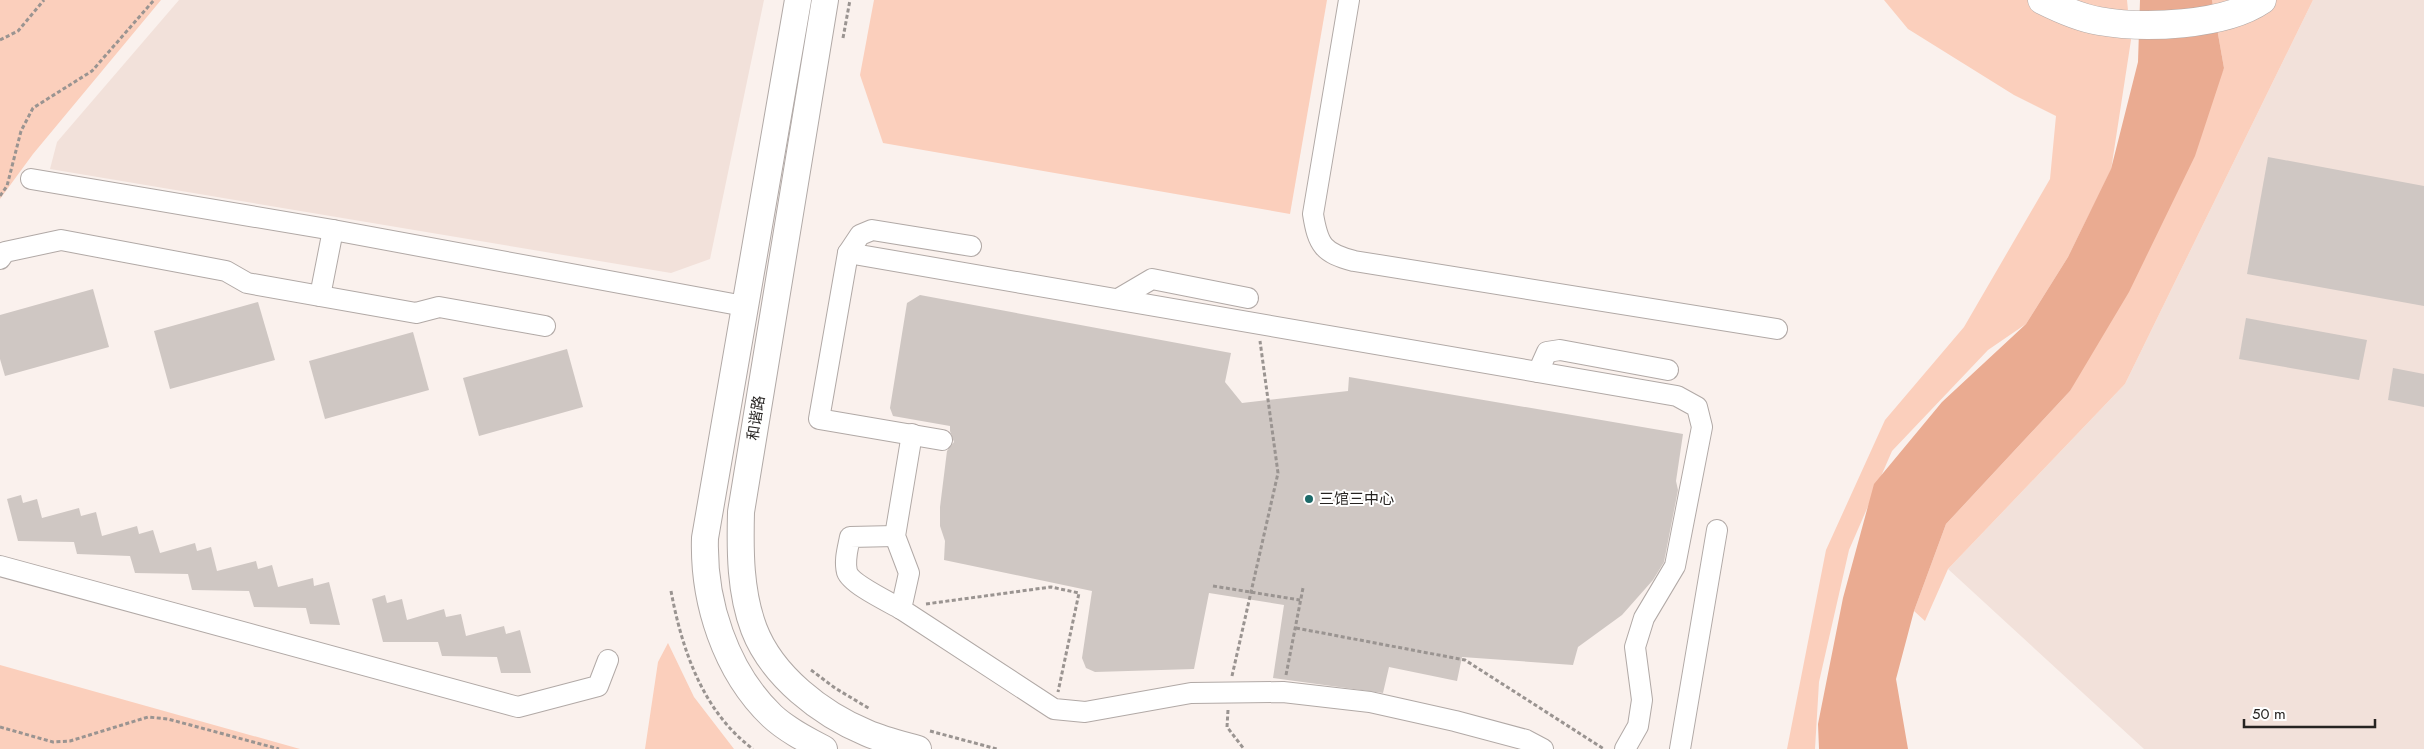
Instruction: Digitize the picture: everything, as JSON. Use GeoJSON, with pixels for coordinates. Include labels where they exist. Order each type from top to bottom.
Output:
{"type":"FeatureCollection","features":[{"type":"Feature","properties":{"kind":"highway"},"geometry":{"type":"LineString","coordinates":[[2042,0],[2098,21],[2149,25],[2201,22],[2253,6],[2262,0]]}},
{"type":"Feature","properties":{"kind":"highway"},"geometry":{"type":"LineString","coordinates":[[2083,0],[2110,7],[2155,10],[2214,0]]}},
{"type":"Feature","properties":{"kind":"main road","name":"和谐路"},"geometry":{"type":"LineString","coordinates":[[798,0],[705,538],[704,563],[708,594],[724,642],[747,686],[773,716],[824,749]]}},
{"type":"Feature","properties":{"kind":"main road","name":"和谐路"},"geometry":{"type":"LineString","coordinates":[[825,0],[741,512],[742,575],[754,630],[767,654],[788,680],[832,714],[865,732],[918,749]]}},
{"type":"Feature","properties":{"kind":"street"},"geometry":{"type":"LineString","coordinates":[[1349,0],[1313,214],[1316,234],[1328,253],[1354,261],[1777,329]]}},
{"type":"Feature","properties":{"kind":"street"},"geometry":{"type":"LineString","coordinates":[[31,178],[333,230],[744,306]]}},
{"type":"Feature","properties":{"kind":"street"},"geometry":{"type":"LineString","coordinates":[[320,296],[333,230]]}},
{"type":"Feature","properties":{"kind":"street"},"geometry":{"type":"LineString","coordinates":[[942,440],[819,419],[848,253],[860,235],[872,230],[971,246]]}},
{"type":"Feature","properties":{"kind":"street"},"geometry":{"type":"LineString","coordinates":[[0,258],[5,252],[61,240],[226,271],[247,283],[320,296],[416,313],[439,307],[545,326]]}},
{"type":"Feature","properties":{"kind":"street"},"geometry":{"type":"LineString","coordinates":[[848,253],[1677,396],[1697,406],[1702,427],[1675,566],[1644,618],[1635,647],[1642,700],[1638,726],[1624,749]]}},
{"type":"Feature","properties":{"kind":"street"},"geometry":{"type":"LineString","coordinates":[[1118,300],[1152,279],[1248,298]]}},
{"type":"Feature","properties":{"kind":"street"},"geometry":{"type":"LineString","coordinates":[[1538,372],[1547,352],[1560,350],[1668,370]]}},
{"type":"Feature","properties":{"kind":"street"},"geometry":{"type":"LineString","coordinates":[[901,609],[909,572],[895,536],[912,434]]}},
{"type":"Feature","properties":{"kind":"street"},"geometry":{"type":"LineString","coordinates":[[1680,749],[1717,530]]}},
{"type":"Feature","properties":{"kind":"street"},"geometry":{"type":"LineString","coordinates":[[895,536],[850,537],[846,559],[847,573],[858,584],[901,609],[1054,709],[1085,712],[1191,693],[1283,692],[1370,702],[1464,723],[1526,740],[1543,749]]}},
{"type":"Feature","properties":{"kind":"street"},"geometry":{"type":"LineString","coordinates":[[0,566],[518,707],[598,686],[608,660]]}},
{"type":"Feature","properties":{"kind":"path"},"geometry":{"type":"LineString","coordinates":[[0,40],[18,31],[44,0]]}},
{"type":"Feature","properties":{"kind":"path"},"geometry":{"type":"LineString","coordinates":[[0,196],[8,186],[21,131],[33,108],[92,71],[154,0]]}},
{"type":"Feature","properties":{"kind":"path"},"geometry":{"type":"LineString","coordinates":[[1244,749],[1227,727],[1228,693],[1278,473],[1257,323]]}},
{"type":"Feature","properties":{"kind":"path"},"geometry":{"type":"LineString","coordinates":[[1213,586],[1300,600]]}},
{"type":"Feature","properties":{"kind":"path"},"geometry":{"type":"LineString","coordinates":[[933,602],[1051,587],[1079,593],[1054,709]]}},
{"type":"Feature","properties":{"kind":"path"},"geometry":{"type":"LineString","coordinates":[[1285,682],[1303,588]]}},
{"type":"Feature","properties":{"kind":"path"},"geometry":{"type":"LineString","coordinates":[[671,591],[677,624],[688,660],[702,689],[728,725],[753,749]]}},
{"type":"Feature","properties":{"kind":"path"},"geometry":{"type":"LineString","coordinates":[[1296,628],[1465,660],[1604,749]]}},
{"type":"Feature","properties":{"kind":"path"},"geometry":{"type":"LineString","coordinates":[[0,726],[53,742],[70,741],[148,717],[168,719],[279,749]]}},
{"type":"Feature","properties":{"kind":"shaded area"},"geometry":{"type":"Polygon","coordinates":[[[0,0],[161,0],[33,154],[0,199],[0,0]]]}},
{"type":"Feature","properties":{"kind":"shaded area"},"geometry":{"type":"Polygon","coordinates":[[[179,0],[764,0],[710,259],[671,273],[50,169],[57,142],[179,0]]]}},
{"type":"Feature","properties":{"kind":"shaded area"},"geometry":{"type":"Polygon","coordinates":[[[874,0],[1327,0],[1290,214],[883,143],[860,75],[874,0]]]}},
{"type":"Feature","properties":{"kind":"shaded area"},"geometry":{"type":"Polygon","coordinates":[[[1884,0],[2127,0],[2131,40],[2111,170],[2068,257],[2026,324],[1988,350],[1892,451],[1849,550],[1819,682],[1815,749],[1787,749],[1826,550],[1885,420],[1964,327],[2050,179],[2056,116],[2014,95],[1908,29],[1884,0]]]}},
{"type":"Feature","properties":{"kind":"shaded area"},"geometry":{"type":"Polygon","coordinates":[[[2140,0],[2212,0],[2224,68],[2195,156],[2129,292],[2070,391],[1946,524],[1914,611],[1896,679],[1908,749],[1819,749],[1818,724],[1843,598],[1874,484],[1942,402],[2026,324],[2068,257],[2111,169],[2138,62],[2140,0]]]}},
{"type":"Feature","properties":{"kind":"shaded area"},"geometry":{"type":"Polygon","coordinates":[[[2212,0],[2313,0],[2125,384],[1948,569],[1925,621],[1914,611],[1946,524],[2070,391],[2224,68],[2212,0]]]}},
{"type":"Feature","properties":{"kind":"shaded area"},"geometry":{"type":"Polygon","coordinates":[[[2313,0],[2424,0],[2424,749],[2144,749],[1948,569],[2125,384],[2313,0]]]}},
{"type":"Feature","properties":{"kind":"shaded area"},"geometry":{"type":"Polygon","coordinates":[[[668,643],[694,697],[734,749],[645,749],[658,662],[668,643]]]}},
{"type":"Feature","properties":{"kind":"shaded area"},"geometry":{"type":"Polygon","coordinates":[[[0,665],[300,749],[0,749],[0,665]]]}},
{"type":"Feature","properties":{"kind":"building"},"geometry":{"type":"Polygon","coordinates":[[[2268,157],[2424,186],[2424,306],[2247,274],[2268,157]]]}},
{"type":"Feature","properties":{"kind":"building"},"geometry":{"type":"Polygon","coordinates":[[[93,289],[109,347],[5,376],[0,359],[0,315],[93,289]]]}},
{"type":"Feature","properties":{"kind":"building","name":"三馆三中心"},"geometry":{"type":"Polygon","coordinates":[[[920,295],[1231,353],[1225,382],[1242,403],[1348,391],[1349,377],[1683,434],[1676,481],[1678,490],[1664,562],[1653,580],[1622,615],[1578,647],[1573,665],[1462,657],[1457,681],[1389,667],[1383,693],[1273,678],[1284,605],[1209,593],[1194,669],[1095,672],[1086,668],[1082,658],[1092,591],[944,560],[945,541],[940,526],[940,507],[947,451],[954,442],[950,426],[893,416],[890,408],[907,303],[920,295]]]}},
{"type":"Feature","properties":{"kind":"building"},"geometry":{"type":"Polygon","coordinates":[[[258,302],[275,360],[170,389],[154,331],[258,302]]]}},
{"type":"Feature","properties":{"kind":"building"},"geometry":{"type":"Polygon","coordinates":[[[2246,318],[2367,340],[2359,380],[2239,359],[2246,318]]]}},
{"type":"Feature","properties":{"kind":"building"},"geometry":{"type":"Polygon","coordinates":[[[413,332],[429,390],[325,419],[309,361],[413,332]]]}},
{"type":"Feature","properties":{"kind":"building"},"geometry":{"type":"Polygon","coordinates":[[[567,349],[583,407],[479,436],[463,378],[567,349]]]}},
{"type":"Feature","properties":{"kind":"building"},"geometry":{"type":"Polygon","coordinates":[[[2393,368],[2424,374],[2424,407],[2388,400],[2393,368]]]}},
{"type":"Feature","properties":{"kind":"building"},"geometry":{"type":"Polygon","coordinates":[[[21,495],[23,503],[37,499],[42,518],[79,508],[81,516],[96,512],[102,536],[137,526],[139,534],[153,530],[160,553],[195,543],[197,551],[211,547],[217,571],[256,561],[258,569],[272,565],[278,587],[313,578],[314,586],[329,582],[340,625],[310,624],[306,608],[254,607],[249,591],[192,590],[188,574],[135,573],[130,556],[77,554],[74,542],[18,541],[7,499],[21,495]]]}},
{"type":"Feature","properties":{"kind":"building"},"geometry":{"type":"Polygon","coordinates":[[[385,595],[387,603],[402,599],[407,620],[444,609],[446,617],[461,614],[466,636],[504,626],[506,634],[520,630],[531,673],[501,673],[497,657],[442,656],[438,642],[383,642],[372,599],[385,595]]]}},
{"type":"Feature","properties":{"kind":"place","name":"三馆三中心"},"geometry":{"type":"Point","coordinates":[1309,499]}}]}
